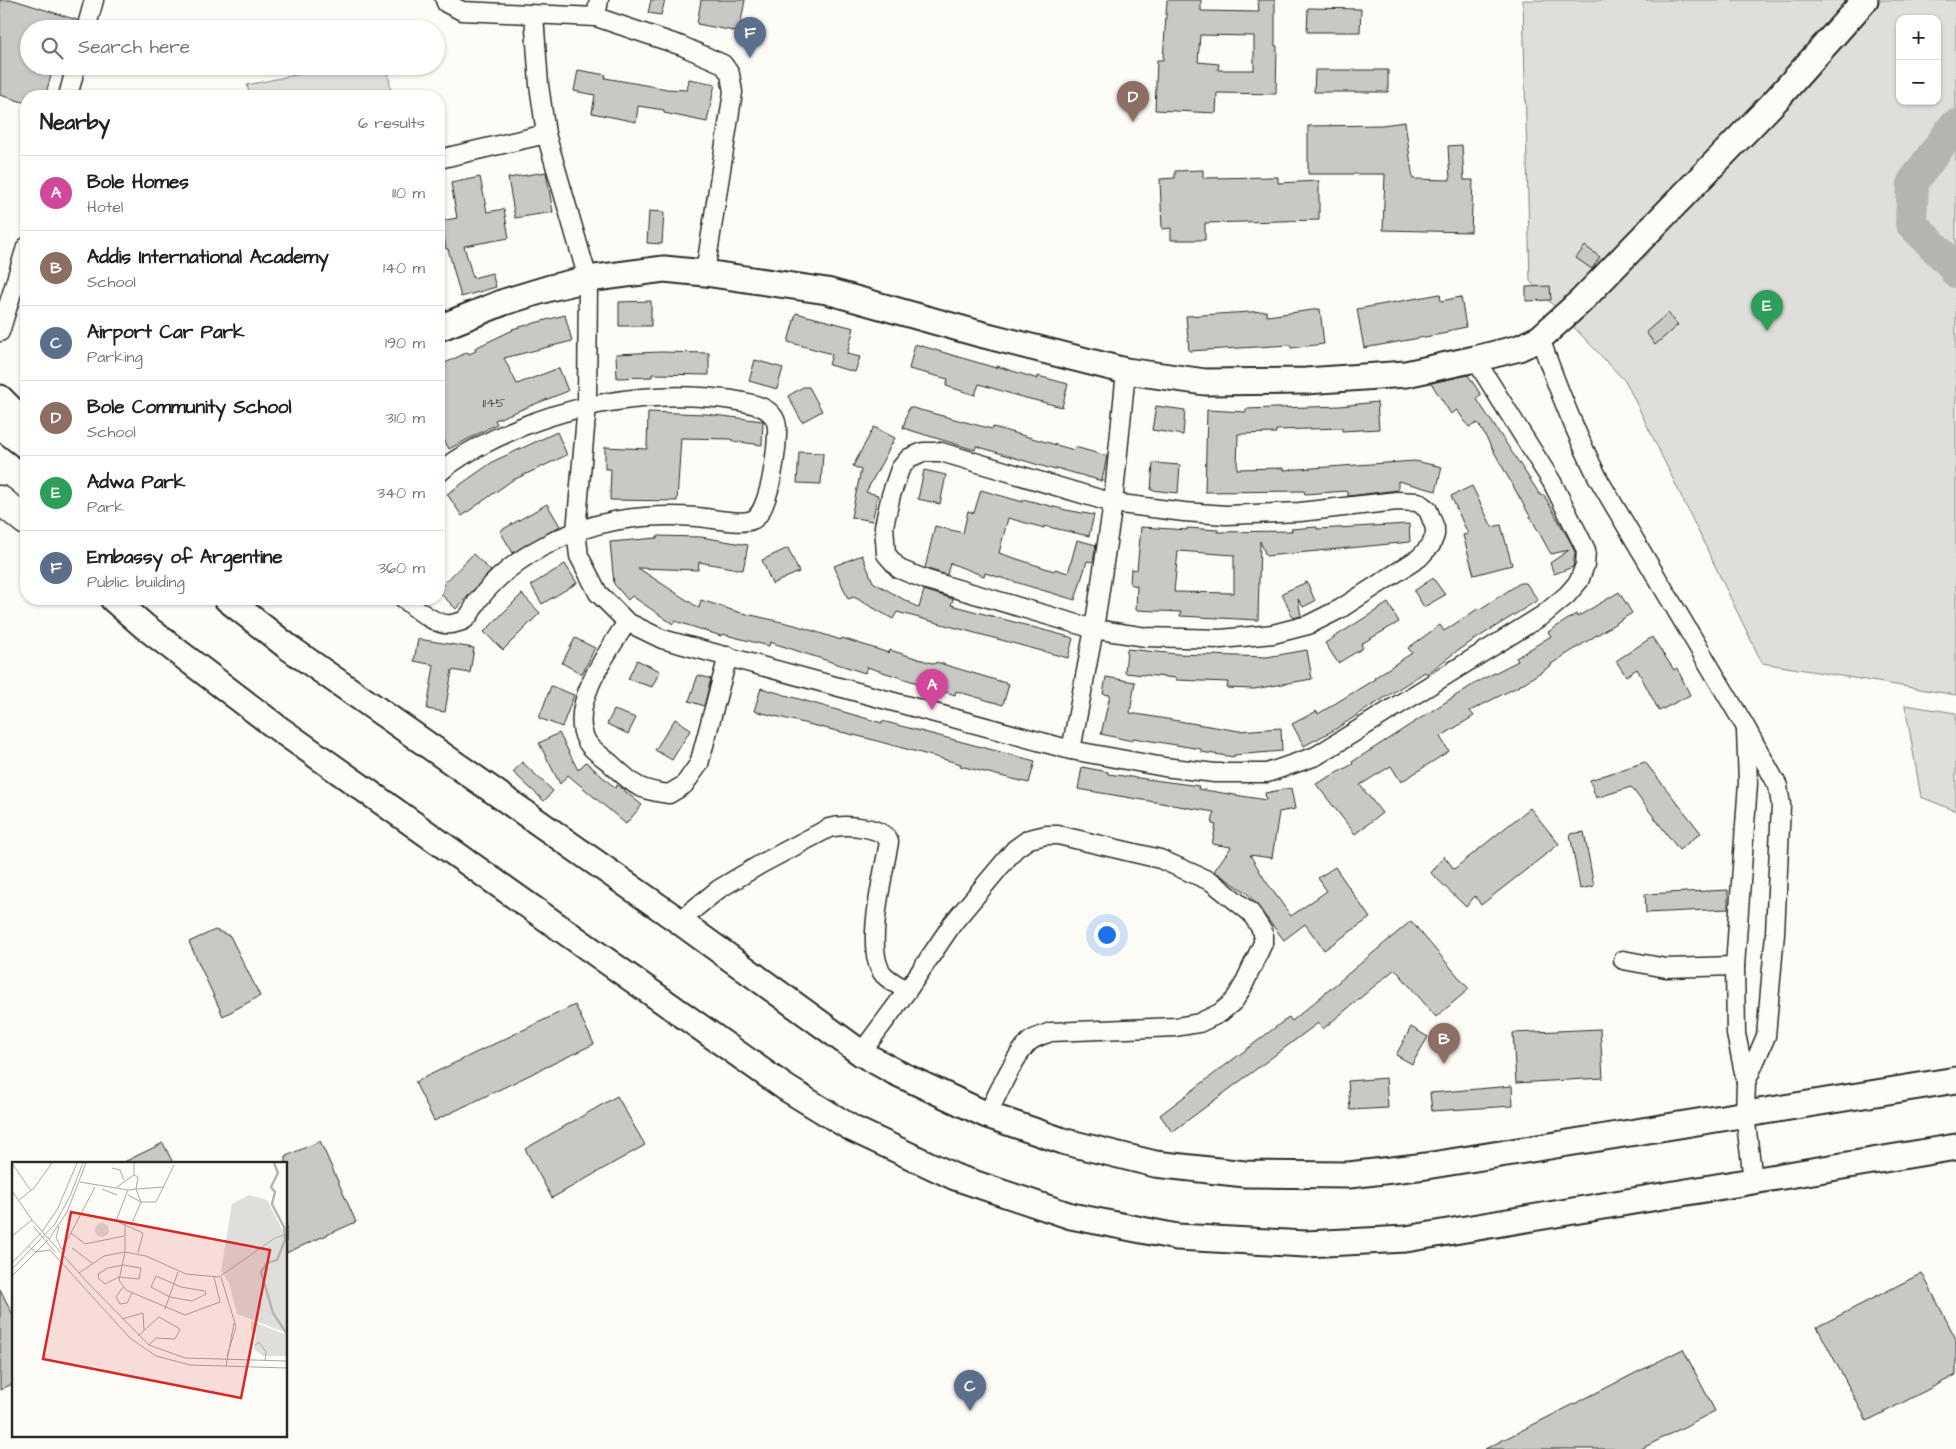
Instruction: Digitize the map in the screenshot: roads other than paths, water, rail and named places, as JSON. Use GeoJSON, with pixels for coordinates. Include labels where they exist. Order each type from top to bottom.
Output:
{"type":"FeatureCollection","features":[{"type":"Feature","properties":{"kind":"main road"},"geometry":{"type":"LineString","coordinates":[[445,326],[504,302],[588,279],[664,269],[705,273],[827,291],[980,334],[1126,371],[1204,382],[1306,381],[1406,374],[1474,359],[1519,348],[1540,338],[1581,301],[1776,100],[1865,0]]}},
{"type":"Feature","properties":{"kind":"main road"},"geometry":{"type":"LineString","coordinates":[[0,398],[20,418]]}},
{"type":"Feature","properties":{"kind":"main road"},"geometry":{"type":"LineString","coordinates":[[0,426],[20,441]]}},
{"type":"Feature","properties":{"kind":"main road"},"geometry":{"type":"LineString","coordinates":[[0,493],[20,515]]}},
{"type":"Feature","properties":{"kind":"main road"},"geometry":{"type":"LineString","coordinates":[[0,500],[20,516]]}},
{"type":"Feature","properties":{"kind":"main road"},"geometry":{"type":"LineString","coordinates":[[120,605],[144,626],[275,726],[786,1088],[853,1129],[955,1177],[1071,1216],[1177,1237],[1305,1244],[1406,1238],[1956,1147]]}},
{"type":"Feature","properties":{"kind":"main road"},"geometry":{"type":"LineString","coordinates":[[235,605],[288,647],[679,921],[861,1054],[987,1115],[1066,1142],[1155,1164],[1245,1174],[1348,1174],[1426,1166],[1956,1080]]}},
{"type":"Feature","properties":{"kind":"street"},"geometry":{"type":"LineString","coordinates":[[88,20],[94,0]]}},
{"type":"Feature","properties":{"kind":"street"},"geometry":{"type":"LineString","coordinates":[[445,0],[446,4],[462,11],[596,17],[682,46],[723,64],[730,74],[733,92],[705,273]]}},
{"type":"Feature","properties":{"kind":"street"},"geometry":{"type":"LineString","coordinates":[[596,17],[599,0]]}},
{"type":"Feature","properties":{"kind":"street"},"geometry":{"type":"LineString","coordinates":[[534,15],[539,85],[546,134],[588,279],[587,405],[576,530],[580,556],[598,593],[627,622],[662,639],[1071,750],[1164,767],[1215,773],[1267,773],[1316,756],[1543,615],[1567,595],[1579,581],[1585,565],[1586,550],[1577,530],[1552,482],[1474,359]]}},
{"type":"Feature","properties":{"kind":"street"},"geometry":{"type":"LineString","coordinates":[[70,90],[74,75]]}},
{"type":"Feature","properties":{"kind":"street"},"geometry":{"type":"LineString","coordinates":[[445,158],[546,134]]}},
{"type":"Feature","properties":{"kind":"street"},"geometry":{"type":"LineString","coordinates":[[0,332],[20,267]]}},
{"type":"Feature","properties":{"kind":"street"},"geometry":{"type":"LineString","coordinates":[[1540,338],[1562,402],[1599,480],[1745,726],[1778,786],[1782,805],[1775,933],[1766,1036],[1746,1082]]}},
{"type":"Feature","properties":{"kind":"street"},"geometry":{"type":"LineString","coordinates":[[1071,750],[1094,630],[1113,503],[1126,371]]}},
{"type":"Feature","properties":{"kind":"street"},"geometry":{"type":"LineString","coordinates":[[411,605],[437,621],[450,625],[464,620],[495,581],[541,547],[576,530],[627,518],[667,515],[738,522],[753,520],[762,511],[773,469],[777,426],[771,414],[762,406],[702,396],[656,397],[587,405],[512,430],[449,463],[445,467]]}},
{"type":"Feature","properties":{"kind":"street"},"geometry":{"type":"LineString","coordinates":[[923,452],[941,452],[1113,503],[1226,514],[1300,512],[1397,502],[1418,502],[1428,510],[1435,528],[1435,535],[1432,545],[1419,558],[1340,609],[1308,625],[1273,634],[1221,640],[1146,637],[1094,630],[927,580],[899,569],[886,554],[884,526],[891,495],[900,469],[909,458],[923,452]]}},
{"type":"Feature","properties":{"kind":"street"},"geometry":{"type":"LineString","coordinates":[[627,622],[589,687],[583,712],[582,728],[586,742],[637,788],[669,794],[684,785],[699,764],[728,656]]}},
{"type":"Feature","properties":{"kind":"street"},"geometry":{"type":"LineString","coordinates":[[1745,726],[1748,783],[1735,966],[1736,1034],[1746,1082],[1745,1114],[1753,1180]]}},
{"type":"Feature","properties":{"kind":"street"},"geometry":{"type":"LineString","coordinates":[[679,921],[719,889],[829,828],[850,826],[882,833],[889,842],[874,936],[876,960],[884,975],[907,991]]}},
{"type":"Feature","properties":{"kind":"street"},"geometry":{"type":"LineString","coordinates":[[861,1054],[953,923],[995,871],[1015,849],[1029,838],[1058,835],[1160,858],[1212,882],[1252,913],[1263,932],[1263,943],[1234,1001],[1220,1013],[1198,1023],[1176,1027],[1051,1032],[1038,1037],[1030,1041],[1019,1054],[987,1115]]}},
{"type":"Feature","properties":{"kind":"street"},"geometry":{"type":"LineString","coordinates":[[1623,960],[1666,968],[1735,966]]}},
{"type":"Feature","properties":{"kind":"waterway"},"geometry":{"type":"LineString","coordinates":[[1956,125],[1913,182],[1911,223],[1953,266],[1956,272]]}},
{"type":"Feature","properties":{"kind":"place","name":"Embassy of Argentine"},"geometry":{"type":"Point","coordinates":[750,58]}},
{"type":"Feature","properties":{"kind":"place","name":"Bole Community School"},"geometry":{"type":"Point","coordinates":[1133,122]}},
{"type":"Feature","properties":{"kind":"place","name":"Adwa Park"},"geometry":{"type":"Point","coordinates":[1767,331]}},
{"type":"Feature","properties":{"kind":"place","name":"Bole Homes"},"geometry":{"type":"Point","coordinates":[932,710]}},
{"type":"Feature","properties":{"kind":"place","name":"Addis International Academy"},"geometry":{"type":"Point","coordinates":[1444,1064]}},
{"type":"Feature","properties":{"kind":"place","name":"Airport Car Park"},"geometry":{"type":"Point","coordinates":[970,1411]}}]}
